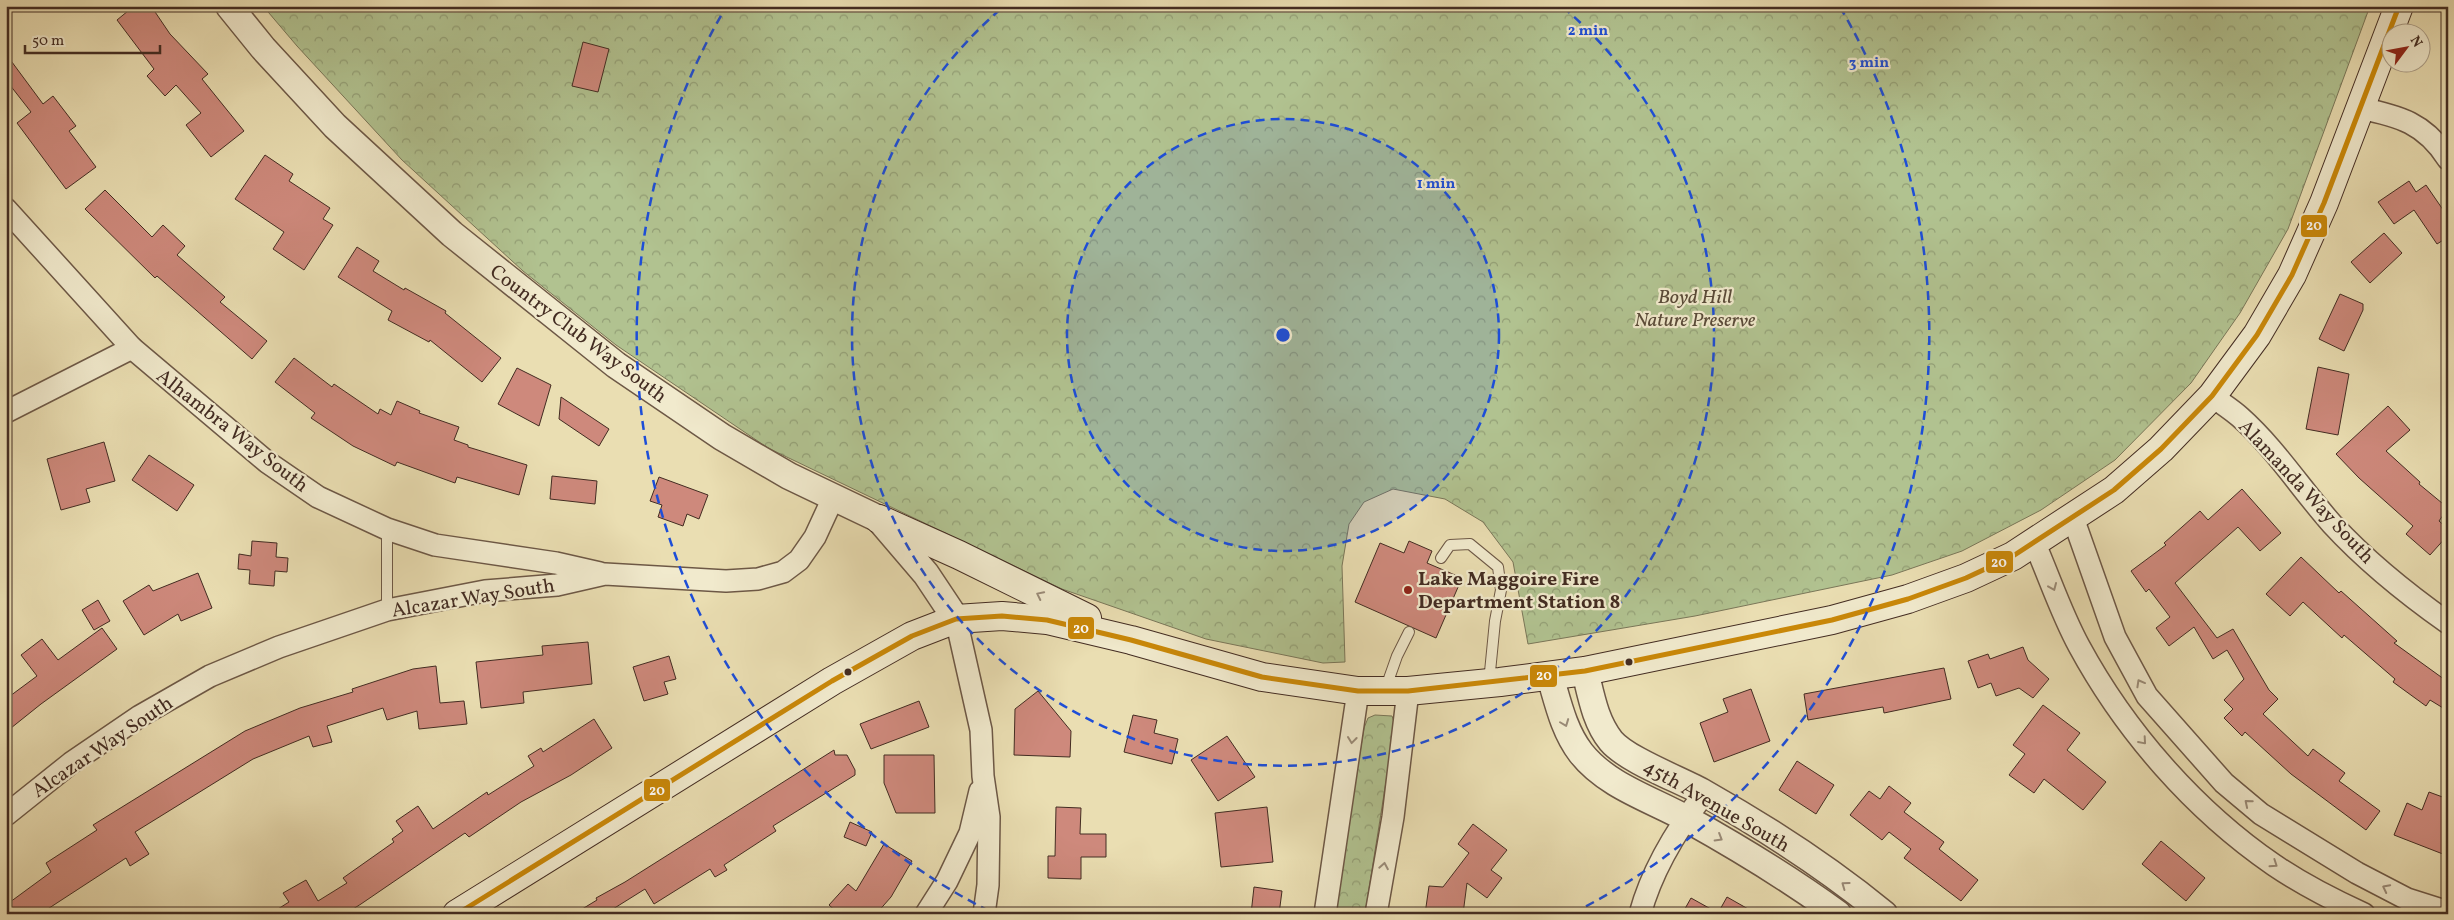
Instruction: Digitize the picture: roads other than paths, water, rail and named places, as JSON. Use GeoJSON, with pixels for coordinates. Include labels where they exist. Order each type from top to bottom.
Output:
{"type":"FeatureCollection","features":[{"type":"Feature","properties":{"kind":"main road"},"geometry":{"type":"LineString","coordinates":[[457,914],[832,681],[912,636],[956,619],[1002,616],[1047,620],[1131,640],[1262,677],[1384,691],[1489,683],[1585,670],[1832,620],[1908,599],[1966,578],[2013,556],[2114,490],[2154,455],[2212,396],[2257,335],[2292,275],[2324,203],[2399,6]]}},
{"type":"Feature","properties":{"kind":"main road"},"geometry":{"type":"LineString","coordinates":[[879,519],[959,555],[1131,640]]}},
{"type":"Feature","properties":{"kind":"street","name":"Country Club Way South"},"geometry":{"type":"LineString","coordinates":[[229,6],[263,48],[335,126],[452,234],[616,365],[722,437],[833,498],[879,519],[926,574],[956,619]]}},
{"type":"Feature","properties":{"kind":"street"},"geometry":{"type":"LineString","coordinates":[[2360,108],[2395,115],[2425,131],[2448,159]]}},
{"type":"Feature","properties":{"kind":"street","name":"Alhambra Way South"},"geometry":{"type":"LineString","coordinates":[[6,209],[132,348],[267,462],[318,497],[387,528],[435,545],[556,563],[605,574]]}},
{"type":"Feature","properties":{"kind":"street"},"geometry":{"type":"LineString","coordinates":[[6,412],[132,348]]}},
{"type":"Feature","properties":{"kind":"street","name":"Alamanda Way South"},"geometry":{"type":"LineString","coordinates":[[2212,396],[2240,417],[2266,443],[2332,524],[2362,553],[2410,596],[2448,623]]}},
{"type":"Feature","properties":{"kind":"street","name":"Alcazar Way South"},"geometry":{"type":"LineString","coordinates":[[6,815],[71,763],[140,716],[210,676],[279,647],[387,610],[486,591],[557,585],[605,574],[726,581],[758,579],[783,572],[799,560],[816,537],[833,498]]}},
{"type":"Feature","properties":{"kind":"street"},"geometry":{"type":"LineString","coordinates":[[2073,518],[2115,637],[2147,696],[2224,783],[2261,814],[2357,873],[2407,899],[2448,912]]}},
{"type":"Feature","properties":{"kind":"street"},"geometry":{"type":"LineString","coordinates":[[2034,542],[2078,645],[2104,690],[2134,730],[2168,770],[2232,832],[2274,865],[2331,898],[2364,914]]}},
{"type":"Feature","properties":{"kind":"street"},"geometry":{"type":"LineString","coordinates":[[956,619],[981,730],[983,776],[988,817],[988,885],[984,914]]}},
{"type":"Feature","properties":{"kind":"street","name":"45th Avenue South"},"geometry":{"type":"LineString","coordinates":[[1585,670],[1598,720],[1612,742],[1639,761],[1704,794],[1798,852],[1884,914]]}},
{"type":"Feature","properties":{"kind":"street","name":"45th Avenue South"},"geometry":{"type":"LineString","coordinates":[[1550,676],[1568,733],[1582,754],[1600,772],[1634,793],[1686,818],[1804,889],[1838,914]]}},
{"type":"Feature","properties":{"kind":"street"},"geometry":{"type":"LineString","coordinates":[[1325,914],[1384,691]]}},
{"type":"Feature","properties":{"kind":"street"},"geometry":{"type":"LineString","coordinates":[[1376,914],[1393,817],[1384,691]]}},
{"type":"Feature","properties":{"kind":"street"},"geometry":{"type":"LineString","coordinates":[[926,914],[947,881],[970,833],[983,776]]}},
{"type":"Feature","properties":{"kind":"street"},"geometry":{"type":"LineString","coordinates":[[1640,914],[1666,851],[1686,818],[1704,794]]}},
{"type":"Feature","properties":{"kind":"lane"},"geometry":{"type":"LineString","coordinates":[[387,528],[387,610]]}},
{"type":"Feature","properties":{"kind":"lane"},"geometry":{"type":"LineString","coordinates":[[1441,558],[1450,545],[1470,544],[1498,567],[1501,590],[1495,620],[1489,683]]}},
{"type":"Feature","properties":{"kind":"lane"},"geometry":{"type":"LineString","coordinates":[[1384,691],[1397,656],[1409,632]]}},
{"type":"Feature","properties":{"kind":"place","name":"Lake Maggoire Fire Department Station 8"},"geometry":{"type":"Point","coordinates":[1408,590]}},
{"type":"Feature","properties":{"kind":"park label","name":"Boyd Hill Nature Preserve"},"geometry":{"type":"Point","coordinates":[1695,308]}}]}
